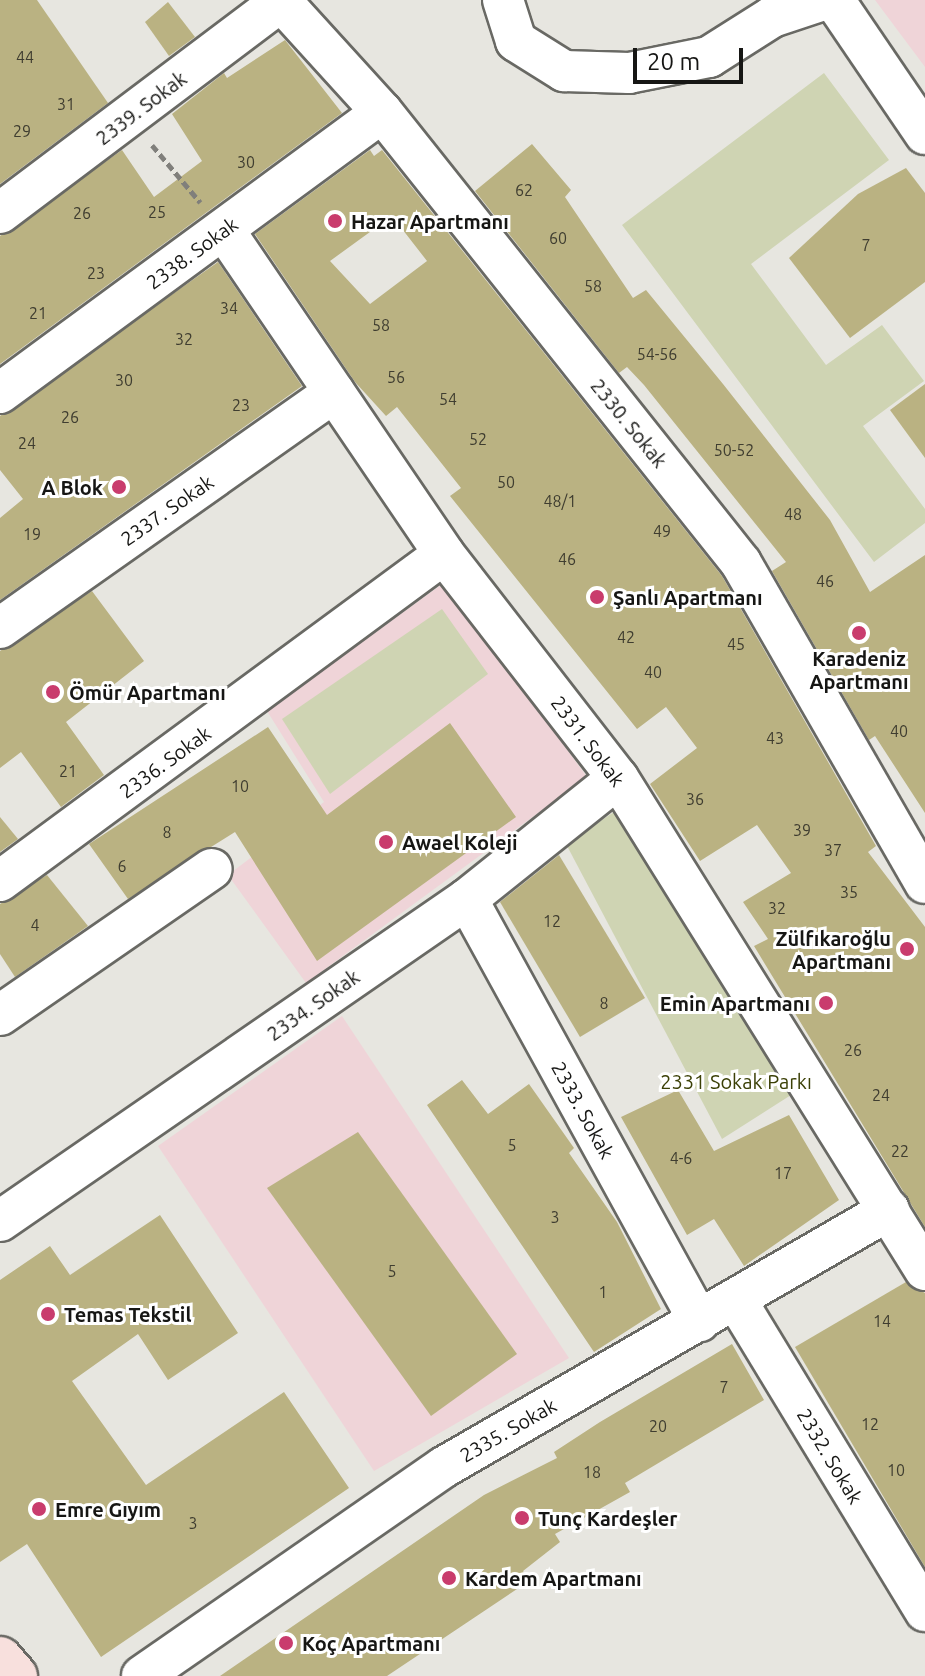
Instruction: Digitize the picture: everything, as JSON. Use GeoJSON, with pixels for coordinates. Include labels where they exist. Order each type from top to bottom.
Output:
{"type":"FeatureCollection","features":[{"type":"Feature","properties":{"kind":"main road"},"geometry":{"type":"LineString","coordinates":[[0,1659],[15,1676]]}},
{"type":"Feature","properties":{"kind":"street"},"geometry":{"type":"LineString","coordinates":[[503,0],[516,41],[564,71],[629,73],[709,57],[772,17],[823,0]]}},
{"type":"Feature","properties":{"kind":"street"},"geometry":{"type":"LineString","coordinates":[[834,0],[925,134]]}},
{"type":"Feature","properties":{"kind":"street","name":"2330. Sokak"},"geometry":{"type":"LineString","coordinates":[[280,1],[382,112],[741,563],[925,883]]}},
{"type":"Feature","properties":{"kind":"street","name":"2339. Sokak"},"geometry":{"type":"LineString","coordinates":[[0,213],[280,1]]}},
{"type":"Feature","properties":{"kind":"street","name":"2338. Sokak"},"geometry":{"type":"LineString","coordinates":[[0,393],[382,112]]}},
{"type":"Feature","properties":{"kind":"street","name":"2331. Sokak"},"geometry":{"type":"LineString","coordinates":[[224,230],[444,554],[618,778],[925,1270]]}},
{"type":"Feature","properties":{"kind":"street","name":"2337. Sokak"},"geometry":{"type":"LineString","coordinates":[[0,628],[334,392]]}},
{"type":"Feature","properties":{"kind":"street","name":"2336. Sokak"},"geometry":{"type":"LineString","coordinates":[[0,881],[444,554]]}},
{"type":"Feature","properties":{"kind":"street","name":"2334. Sokak"},"geometry":{"type":"LineString","coordinates":[[0,1221],[467,899],[618,778]]}},
{"type":"Feature","properties":{"kind":"street"},"geometry":{"type":"LineString","coordinates":[[0,1015],[212,869]]}},
{"type":"Feature","properties":{"kind":"street","name":"2333. Sokak"},"geometry":{"type":"LineString","coordinates":[[467,899],[699,1321]]}},
{"type":"Feature","properties":{"kind":"street","name":"2335. Sokak"},"geometry":{"type":"LineString","coordinates":[[142,1676],[444,1467],[889,1210]]}},
{"type":"Feature","properties":{"kind":"street","name":"2332. Sokak"},"geometry":{"type":"LineString","coordinates":[[736,1300],[925,1611]]}},
{"type":"Feature","properties":{"kind":"path"},"geometry":{"type":"LineString","coordinates":[[129,118],[224,230]]}},
{"type":"Feature","properties":{"kind":"shaded area"},"geometry":{"type":"Polygon","coordinates":[[[875,0],[925,0],[925,67],[875,0]]]}},
{"type":"Feature","properties":{"kind":"shaded area"},"geometry":{"type":"Polygon","coordinates":[[[445,582],[587,777],[306,983],[228,875],[324,802],[267,711],[445,582]]]}},
{"type":"Feature","properties":{"kind":"shaded area"},"geometry":{"type":"Polygon","coordinates":[[[342,1016],[569,1358],[374,1471],[158,1146],[342,1016]]]}},
{"type":"Feature","properties":{"kind":"green space"},"geometry":{"type":"Polygon","coordinates":[[[824,73],[889,160],[751,264],[826,365],[882,325],[924,381],[863,426],[925,509],[925,523],[874,562],[622,225],[824,73]]]}},
{"type":"Feature","properties":{"kind":"green space"},"geometry":{"type":"Polygon","coordinates":[[[442,609],[488,674],[330,794],[282,719],[442,609]]]}},
{"type":"Feature","properties":{"kind":"green space","name":"2331 Sokak Parkı"},"geometry":{"type":"Polygon","coordinates":[[[614,812],[791,1095],[722,1139],[566,844],[614,812]]]}},
{"type":"Feature","properties":{"kind":"building"},"geometry":{"type":"Polygon","coordinates":[[[0,0],[37,0],[108,103],[0,184],[0,0]]]}},
{"type":"Feature","properties":{"kind":"building"},"geometry":{"type":"Polygon","coordinates":[[[168,2],[195,37],[169,56],[145,22],[168,2]]]}},
{"type":"Feature","properties":{"kind":"building"},"geometry":{"type":"Polygon","coordinates":[[[285,40],[342,113],[0,364],[0,236],[122,150],[154,197],[202,161],[172,114],[224,73],[227,78],[285,40]]]}},
{"type":"Feature","properties":{"kind":"building"},"geometry":{"type":"Polygon","coordinates":[[[532,144],[571,190],[565,197],[633,298],[646,290],[723,384],[830,520],[870,592],[925,555],[925,813],[875,736],[869,740],[772,571],[786,562],[644,385],[627,367],[619,373],[475,191],[532,144]]]}},
{"type":"Feature","properties":{"kind":"building"},"geometry":{"type":"Polygon","coordinates":[[[370,150],[374,156],[382,150],[722,576],[876,846],[868,852],[925,927],[925,1227],[754,946],[768,939],[743,902],[791,873],[757,825],[700,861],[650,784],[697,748],[666,707],[637,729],[450,496],[461,488],[397,407],[386,416],[355,382],[255,234],[370,150]],[[392,216],[330,261],[370,304],[427,261],[392,216]]]}},
{"type":"Feature","properties":{"kind":"building"},"geometry":{"type":"Polygon","coordinates":[[[906,168],[925,193],[925,282],[850,338],[789,258],[858,194],[906,168]]]}},
{"type":"Feature","properties":{"kind":"building"},"geometry":{"type":"Polygon","coordinates":[[[218,262],[302,386],[0,600],[0,518],[23,499],[0,470],[0,416],[218,262]]]}},
{"type":"Feature","properties":{"kind":"building"},"geometry":{"type":"Polygon","coordinates":[[[925,384],[925,458],[890,410],[925,384]]]}},
{"type":"Feature","properties":{"kind":"building","name":"Ömür Apartmanı"},"geometry":{"type":"Polygon","coordinates":[[[92,591],[144,661],[66,722],[104,775],[61,807],[21,752],[0,768],[0,651],[92,591]]]}},
{"type":"Feature","properties":{"kind":"building"},"geometry":{"type":"Polygon","coordinates":[[[450,723],[516,817],[317,961],[235,832],[128,899],[89,844],[268,727],[327,815],[450,723]]]}},
{"type":"Feature","properties":{"kind":"building"},"geometry":{"type":"Polygon","coordinates":[[[0,817],[18,839],[0,852],[0,817]]]}},
{"type":"Feature","properties":{"kind":"building"},"geometry":{"type":"Polygon","coordinates":[[[559,855],[645,998],[580,1037],[500,902],[559,855]]]}},
{"type":"Feature","properties":{"kind":"building"},"geometry":{"type":"Polygon","coordinates":[[[47,875],[88,926],[15,977],[0,954],[0,904],[47,875]]]}},
{"type":"Feature","properties":{"kind":"building"},"geometry":{"type":"Polygon","coordinates":[[[462,1080],[488,1114],[529,1084],[574,1148],[569,1153],[617,1222],[661,1309],[594,1352],[427,1105],[462,1080]]]}},
{"type":"Feature","properties":{"kind":"building"},"geometry":{"type":"Polygon","coordinates":[[[678,1090],[714,1151],[789,1115],[839,1200],[744,1266],[714,1219],[687,1235],[621,1117],[678,1090]]]}},
{"type":"Feature","properties":{"kind":"building"},"geometry":{"type":"Polygon","coordinates":[[[358,1132],[517,1354],[431,1416],[267,1188],[358,1132]]]}},
{"type":"Feature","properties":{"kind":"building"},"geometry":{"type":"Polygon","coordinates":[[[160,1215],[238,1333],[168,1380],[138,1334],[72,1381],[146,1485],[284,1392],[349,1488],[101,1657],[27,1544],[0,1562],[0,1280],[50,1246],[70,1275],[160,1215]]]}},
{"type":"Feature","properties":{"kind":"building"},"geometry":{"type":"Polygon","coordinates":[[[906,1282],[925,1293],[925,1567],[795,1347],[906,1282]]]}},
{"type":"Feature","properties":{"kind":"building"},"geometry":{"type":"Polygon","coordinates":[[[732,1344],[764,1400],[625,1483],[630,1492],[555,1534],[560,1542],[523,1571],[529,1581],[387,1676],[220,1676],[484,1495],[557,1458],[554,1452],[600,1422],[732,1344]]]}},
{"type":"Feature","properties":{"kind":"place","name":"Hazar Apartmanı"},"geometry":{"type":"Point","coordinates":[335,221]}},
{"type":"Feature","properties":{"kind":"place","name":"A Blok"},"geometry":{"type":"Point","coordinates":[119,487]}},
{"type":"Feature","properties":{"kind":"place","name":"Şanlı Apartmanı"},"geometry":{"type":"Point","coordinates":[597,597]}},
{"type":"Feature","properties":{"kind":"place","name":"Karadeniz Apartmanı"},"geometry":{"type":"Point","coordinates":[859,633]}},
{"type":"Feature","properties":{"kind":"place","name":"Ömür Apartmanı"},"geometry":{"type":"Point","coordinates":[53,692]}},
{"type":"Feature","properties":{"kind":"place","name":"Awael Koleji"},"geometry":{"type":"Point","coordinates":[386,842]}},
{"type":"Feature","properties":{"kind":"place","name":"Zülfıkaroğlu Apartmanı"},"geometry":{"type":"Point","coordinates":[907,949]}},
{"type":"Feature","properties":{"kind":"place","name":"Emin Apartmanı"},"geometry":{"type":"Point","coordinates":[826,1003]}},
{"type":"Feature","properties":{"kind":"place","name":"Temas Tekstil"},"geometry":{"type":"Point","coordinates":[48,1314]}},
{"type":"Feature","properties":{"kind":"place","name":"Emre Gıyım"},"geometry":{"type":"Point","coordinates":[39,1509]}},
{"type":"Feature","properties":{"kind":"place","name":"Tunç Kardeşler"},"geometry":{"type":"Point","coordinates":[522,1518]}},
{"type":"Feature","properties":{"kind":"place","name":"Kardem Apartmanı"},"geometry":{"type":"Point","coordinates":[449,1578]}},
{"type":"Feature","properties":{"kind":"place","name":"Koç Apartmanı"},"geometry":{"type":"Point","coordinates":[286,1643]}}]}
